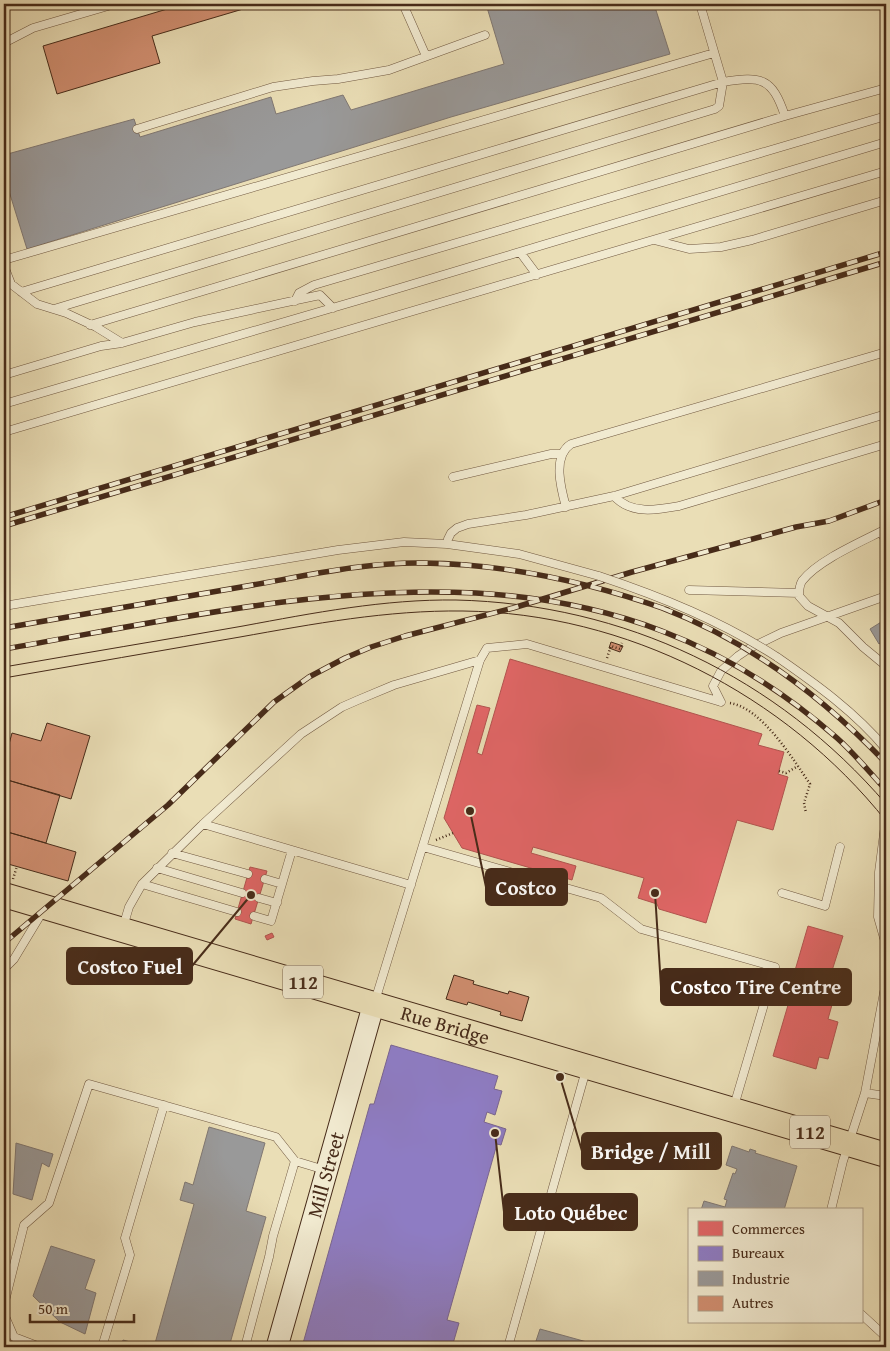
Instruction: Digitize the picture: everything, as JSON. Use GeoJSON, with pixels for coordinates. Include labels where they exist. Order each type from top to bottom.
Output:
{"type":"FeatureCollection","features":[{"type":"Feature","properties":{"kind":"main road","name":"Rue Bridge"},"geometry":{"type":"LineString","coordinates":[[9,887],[46,907],[886,1155]]}},
{"type":"Feature","properties":{"kind":"street","name":"Mill Street"},"geometry":{"type":"LineString","coordinates":[[277,1347],[374,1003]]}},
{"type":"Feature","properties":{"kind":"lane"},"geometry":{"type":"LineString","coordinates":[[4,42],[33,28],[115,4]]}},
{"type":"Feature","properties":{"kind":"lane"},"geometry":{"type":"LineString","coordinates":[[404,4],[426,56]]}},
{"type":"Feature","properties":{"kind":"lane"},"geometry":{"type":"LineString","coordinates":[[54,309],[715,109],[719,106],[723,82],[700,4]]}},
{"type":"Feature","properties":{"kind":"lane"},"geometry":{"type":"LineString","coordinates":[[137,129],[273,87],[338,79],[389,70],[485,35]]}},
{"type":"Feature","properties":{"kind":"lane"},"geometry":{"type":"LineString","coordinates":[[4,260],[714,53]]}},
{"type":"Feature","properties":{"kind":"lane"},"geometry":{"type":"LineString","coordinates":[[20,292],[723,82],[749,78],[760,79],[770,86],[780,100],[785,116]]}},
{"type":"Feature","properties":{"kind":"lane"},"geometry":{"type":"LineString","coordinates":[[90,325],[785,116],[886,88]]}},
{"type":"Feature","properties":{"kind":"lane"},"geometry":{"type":"LineString","coordinates":[[296,301],[299,294],[314,285],[886,116]]}},
{"type":"Feature","properties":{"kind":"lane"},"geometry":{"type":"LineString","coordinates":[[4,404],[333,308],[886,142]]}},
{"type":"Feature","properties":{"kind":"lane"},"geometry":{"type":"LineString","coordinates":[[4,432],[886,171]]}},
{"type":"Feature","properties":{"kind":"lane"},"geometry":{"type":"LineString","coordinates":[[654,240],[689,249],[721,247],[752,240],[886,200]]}},
{"type":"Feature","properties":{"kind":"lane"},"geometry":{"type":"LineString","coordinates":[[520,252],[537,275]]}},
{"type":"Feature","properties":{"kind":"lane"},"geometry":{"type":"LineString","coordinates":[[4,266],[8,279],[20,292],[37,304],[66,313],[122,342]]}},
{"type":"Feature","properties":{"kind":"lane"},"geometry":{"type":"LineString","coordinates":[[4,374],[101,346],[195,322],[320,295],[333,308]]}},
{"type":"Feature","properties":{"kind":"lane"},"geometry":{"type":"LineString","coordinates":[[566,507],[560,471],[562,454],[571,444],[886,352]]}},
{"type":"Feature","properties":{"kind":"lane"},"geometry":{"type":"LineString","coordinates":[[447,544],[451,533],[457,528],[468,524],[566,507],[614,496],[886,414]]}},
{"type":"Feature","properties":{"kind":"lane"},"geometry":{"type":"LineString","coordinates":[[614,496],[634,509],[659,510],[886,444]]}},
{"type":"Feature","properties":{"kind":"lane"},"geometry":{"type":"LineString","coordinates":[[453,477],[551,454],[562,454]]}},
{"type":"Feature","properties":{"kind":"lane"},"geometry":{"type":"LineString","coordinates":[[886,541],[883,530],[822,564],[802,582],[799,593],[802,602],[839,623],[862,647],[886,666]]}},
{"type":"Feature","properties":{"kind":"lane"},"geometry":{"type":"LineString","coordinates":[[4,606],[338,550],[404,542],[447,544],[519,554],[599,576],[656,596],[704,616],[741,635],[776,657],[837,701],[868,729],[886,749]]}},
{"type":"Feature","properties":{"kind":"lane"},"geometry":{"type":"LineString","coordinates":[[689,590],[799,593]]}},
{"type":"Feature","properties":{"kind":"lane"},"geometry":{"type":"LineString","coordinates":[[374,1003],[480,660],[488,648],[527,644],[721,702],[714,686],[721,671],[738,656],[782,633],[886,596]]}},
{"type":"Feature","properties":{"kind":"lane"},"geometry":{"type":"LineString","coordinates":[[122,930],[129,907],[142,884],[172,853],[301,734],[342,707],[394,685],[480,660]]}},
{"type":"Feature","properties":{"kind":"lane"},"geometry":{"type":"LineString","coordinates":[[886,818],[879,872],[878,917],[886,942]]}},
{"type":"Feature","properties":{"kind":"lane"},"geometry":{"type":"LineString","coordinates":[[203,824],[411,884]]}},
{"type":"Feature","properties":{"kind":"lane"},"geometry":{"type":"LineString","coordinates":[[423,846],[601,898],[642,929],[775,967],[733,1110]]}},
{"type":"Feature","properties":{"kind":"lane"},"geometry":{"type":"LineString","coordinates":[[782,893],[825,906],[840,847]]}},
{"type":"Feature","properties":{"kind":"lane"},"geometry":{"type":"LineString","coordinates":[[254,916],[271,921],[292,850]]}},
{"type":"Feature","properties":{"kind":"lane"},"geometry":{"type":"LineString","coordinates":[[172,853],[248,874]]}},
{"type":"Feature","properties":{"kind":"lane"},"geometry":{"type":"LineString","coordinates":[[157,868],[242,893]]}},
{"type":"Feature","properties":{"kind":"lane"},"geometry":{"type":"LineString","coordinates":[[264,879],[282,884]]}},
{"type":"Feature","properties":{"kind":"lane"},"geometry":{"type":"LineString","coordinates":[[142,884],[237,912]]}},
{"type":"Feature","properties":{"kind":"lane"},"geometry":{"type":"LineString","coordinates":[[259,898],[276,903]]}},
{"type":"Feature","properties":{"kind":"lane"},"geometry":{"type":"LineString","coordinates":[[4,969],[14,959],[46,907]]}},
{"type":"Feature","properties":{"kind":"lane"},"geometry":{"type":"LineString","coordinates":[[832,1208],[848,1144],[866,1093],[886,982]]}},
{"type":"Feature","properties":{"kind":"lane"},"geometry":{"type":"LineString","coordinates":[[508,1347],[587,1066]]}},
{"type":"Feature","properties":{"kind":"lane"},"geometry":{"type":"LineString","coordinates":[[4,1305],[24,1225],[49,1203],[89,1084],[276,1137],[296,1161],[327,1170]]}},
{"type":"Feature","properties":{"kind":"lane"},"geometry":{"type":"LineString","coordinates":[[866,1093],[886,1096]]}},
{"type":"Feature","properties":{"kind":"lane"},"geometry":{"type":"LineString","coordinates":[[102,1347],[130,1255],[125,1238],[164,1105]]}},
{"type":"Feature","properties":{"kind":"lane"},"geometry":{"type":"LineString","coordinates":[[245,1347],[273,1236],[296,1161]]}},
{"type":"Feature","properties":{"kind":"lane"},"geometry":{"type":"LineString","coordinates":[[4,1314],[6,1325],[14,1337],[40,1347]]}},
{"type":"Feature","properties":{"kind":"lane"},"geometry":{"type":"LineString","coordinates":[[862,1315],[886,1337]]}},
{"type":"Feature","properties":{"kind":"path"},"geometry":{"type":"LineString","coordinates":[[610,649],[611,646],[620,648],[622,643]]}},
{"type":"Feature","properties":{"kind":"path"},"geometry":{"type":"LineString","coordinates":[[736,704],[767,727],[785,747],[810,784],[804,803],[806,813]]}},
{"type":"Feature","properties":{"kind":"path"},"geometry":{"type":"LineString","coordinates":[[779,771],[786,773],[798,766]]}},
{"type":"Feature","properties":{"kind":"path"},"geometry":{"type":"LineString","coordinates":[[443,836],[453,833]]}},
{"type":"Feature","properties":{"kind":"path"},"geometry":{"type":"LineString","coordinates":[[9,887],[17,866]]}},
{"type":"Feature","properties":{"kind":"building: Commerces"},"geometry":{"type":"Polygon","coordinates":[[[510,659],[762,734],[758,745],[784,752],[778,774],[788,777],[773,830],[737,820],[706,923],[659,909],[657,904],[638,898],[644,878],[533,847],[531,853],[576,866],[572,880],[462,848],[444,818],[477,705],[490,708],[477,753],[482,755],[510,659]]]}},
{"type":"Feature","properties":{"kind":"building: Commerces"},"geometry":{"type":"Polygon","coordinates":[[[250,867],[267,871],[251,924],[235,919],[250,867]]]}},
{"type":"Feature","properties":{"kind":"building: Commerces"},"geometry":{"type":"Polygon","coordinates":[[[808,926],[843,936],[830,977],[839,980],[828,1019],[838,1022],[828,1059],[819,1057],[816,1069],[773,1056],[791,995],[789,991],[808,926]]]}},
{"type":"Feature","properties":{"kind":"building: Commerces"},"geometry":{"type":"Polygon","coordinates":[[[272,933],[274,937],[267,940],[265,936],[272,933]]]}},
{"type":"Feature","properties":{"kind":"building: Bureaux"},"geometry":{"type":"Polygon","coordinates":[[[391,1045],[498,1076],[494,1089],[502,1091],[495,1115],[487,1112],[484,1122],[506,1129],[501,1145],[497,1144],[447,1320],[459,1323],[452,1347],[302,1347],[370,1104],[374,1104],[391,1045]]]}},
{"type":"Feature","properties":{"kind":"building: Industrie"},"geometry":{"type":"Polygon","coordinates":[[[486,4],[654,4],[670,54],[451,117],[27,249],[4,175],[4,155],[134,119],[140,137],[271,97],[276,114],[343,95],[351,110],[504,64],[486,4]]]}},
{"type":"Feature","properties":{"kind":"building: Industrie"},"geometry":{"type":"Polygon","coordinates":[[[886,619],[886,639],[879,644],[870,629],[886,619]]]}},
{"type":"Feature","properties":{"kind":"building: Industrie"},"geometry":{"type":"Polygon","coordinates":[[[209,1127],[265,1143],[246,1211],[266,1217],[229,1347],[154,1347],[194,1204],[180,1200],[185,1182],[193,1185],[209,1127]]]}},
{"type":"Feature","properties":{"kind":"building: Industrie"},"geometry":{"type":"Polygon","coordinates":[[[16,1143],[53,1154],[49,1167],[42,1163],[32,1200],[13,1194],[16,1143]]]}},
{"type":"Feature","properties":{"kind":"building: Industrie"},"geometry":{"type":"Polygon","coordinates":[[[732,1146],[749,1152],[750,1149],[756,1151],[755,1153],[797,1166],[785,1208],[702,1208],[704,1201],[725,1207],[727,1200],[724,1199],[733,1173],[735,1174],[737,1169],[726,1165],[732,1146]]]}},
{"type":"Feature","properties":{"kind":"building: Industrie"},"geometry":{"type":"Polygon","coordinates":[[[51,1246],[95,1260],[85,1289],[96,1293],[85,1334],[60,1322],[33,1296],[51,1246]]]}},
{"type":"Feature","properties":{"kind":"building: Industrie"},"geometry":{"type":"Polygon","coordinates":[[[540,1329],[605,1347],[534,1347],[540,1329]]]}},
{"type":"Feature","properties":{"kind":"building: Industrie"},"geometry":{"type":"Polygon","coordinates":[[[123,1340],[149,1347],[121,1347],[123,1340]]]}},
{"type":"Feature","properties":{"kind":"building: Autres"},"geometry":{"type":"Polygon","coordinates":[[[184,4],[260,4],[152,36],[160,63],[57,94],[43,46],[184,4]]]}},
{"type":"Feature","properties":{"kind":"building: Autres"},"geometry":{"type":"Polygon","coordinates":[[[611,642],[623,646],[620,652],[609,648],[611,642]]]}},
{"type":"Feature","properties":{"kind":"building: Autres"},"geometry":{"type":"Polygon","coordinates":[[[47,723],[90,736],[71,799],[4,779],[4,746],[8,748],[12,733],[41,741],[47,723]]]}},
{"type":"Feature","properties":{"kind":"building: Autres"},"geometry":{"type":"Polygon","coordinates":[[[4,779],[60,795],[46,843],[4,831],[4,779]]]}},
{"type":"Feature","properties":{"kind":"building: Autres"},"geometry":{"type":"Polygon","coordinates":[[[4,831],[76,852],[68,881],[8,864],[5,875],[4,831]]]}},
{"type":"Feature","properties":{"kind":"building: Autres"},"geometry":{"type":"Polygon","coordinates":[[[454,975],[474,981],[473,984],[508,994],[509,991],[529,997],[522,1021],[500,1015],[501,1012],[468,1002],[467,1005],[446,999],[454,975]]]}},
{"type":"Feature","properties":{"kind":"tram line"},"geometry":{"type":"LineString","coordinates":[[4,667],[376,604],[456,600],[519,605],[579,616],[638,633],[694,656],[747,685],[797,719],[843,759],[886,804]]}},
{"type":"Feature","properties":{"kind":"tram line"},"geometry":{"type":"LineString","coordinates":[[4,678],[295,627],[378,615],[435,611],[524,615],[584,627],[642,645],[698,669],[751,699],[800,735],[846,776],[886,821]]}},
{"type":"Feature","properties":{"kind":"railway"},"geometry":{"type":"LineString","coordinates":[[4,517],[886,252]]}},
{"type":"Feature","properties":{"kind":"railway"},"geometry":{"type":"LineString","coordinates":[[4,526],[886,262]]}},
{"type":"Feature","properties":{"kind":"railway"},"geometry":{"type":"LineString","coordinates":[[4,943],[168,805],[274,702],[309,677],[345,658],[405,636],[513,608],[632,572],[796,527],[829,521],[886,500]]}},
{"type":"Feature","properties":{"kind":"railway"},"geometry":{"type":"LineString","coordinates":[[4,628],[335,570],[401,563],[454,564],[547,576],[608,591],[668,610]]}},
{"type":"Feature","properties":{"kind":"railway"},"geometry":{"type":"LineString","coordinates":[[4,649],[223,610],[331,597],[437,592],[541,600],[643,624],[741,669],[837,738],[886,790]]}},
{"type":"Feature","properties":{"kind":"railway"},"geometry":{"type":"LineString","coordinates":[[662,608],[694,621],[725,637],[783,673],[837,716],[886,763]]}},
{"type":"Feature","properties":{"kind":"place","name":"Costco"},"geometry":{"type":"Point","coordinates":[470,811]}},
{"type":"Feature","properties":{"kind":"place","name":"Costco Tire Centre"},"geometry":{"type":"Point","coordinates":[655,893]}},
{"type":"Feature","properties":{"kind":"place","name":"Costco Fuel"},"geometry":{"type":"Point","coordinates":[251,895]}},
{"type":"Feature","properties":{"kind":"place","name":"Bridge / Mill"},"geometry":{"type":"Point","coordinates":[560,1077]}},
{"type":"Feature","properties":{"kind":"place","name":"Loto Québec"},"geometry":{"type":"Point","coordinates":[495,1133]}}]}
